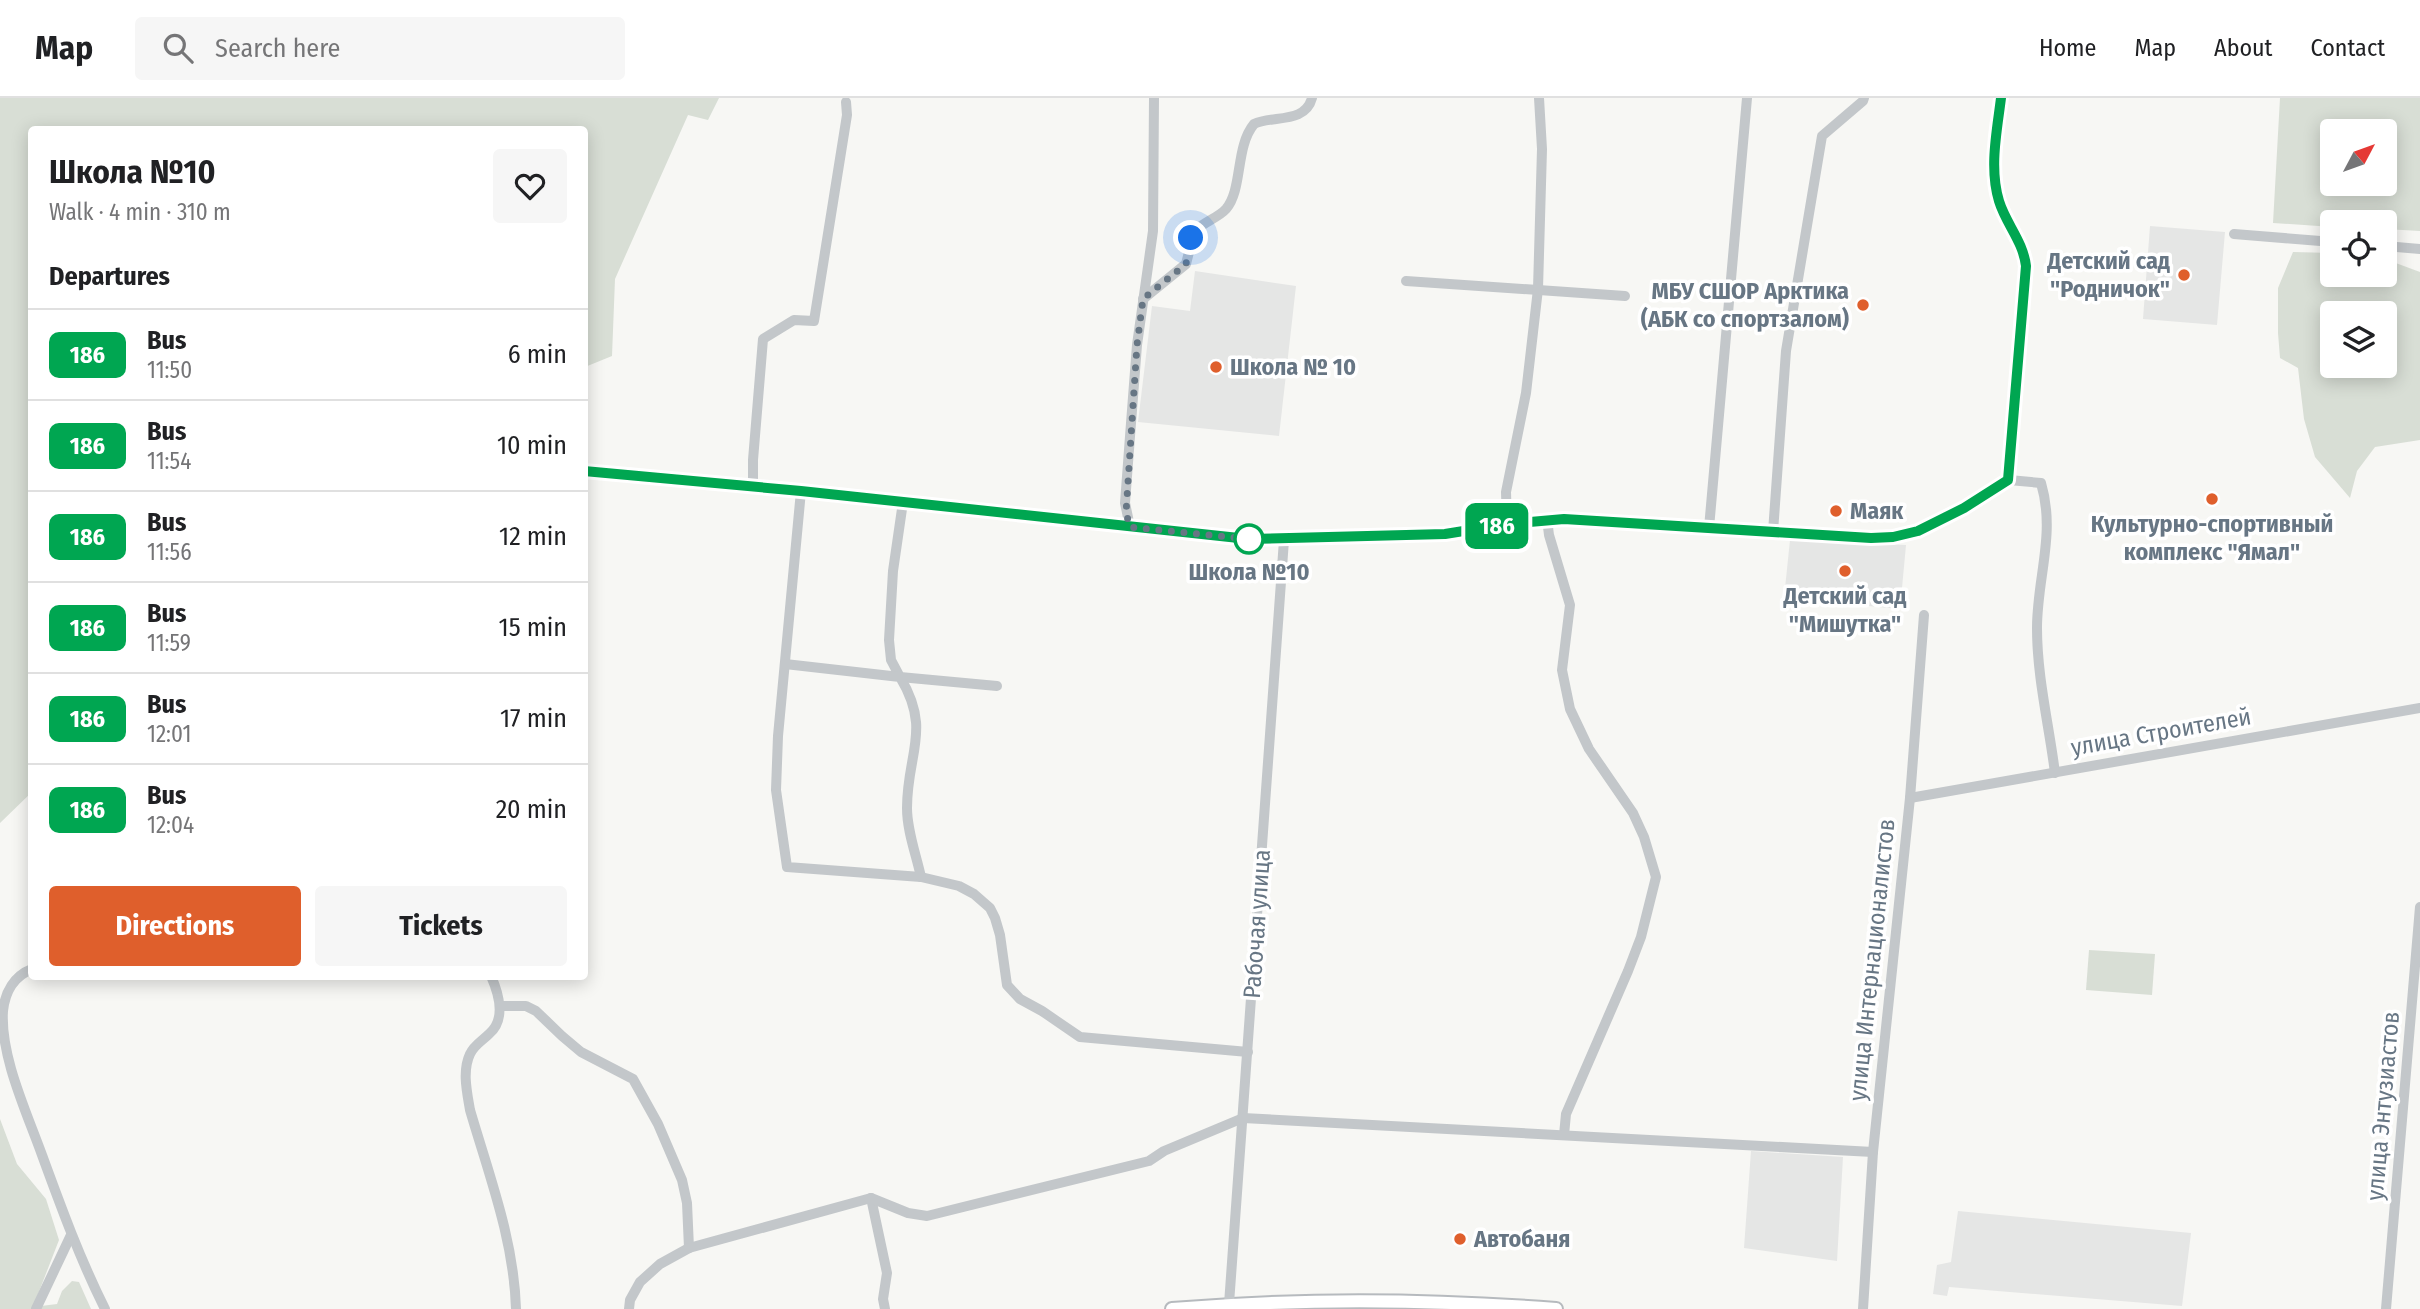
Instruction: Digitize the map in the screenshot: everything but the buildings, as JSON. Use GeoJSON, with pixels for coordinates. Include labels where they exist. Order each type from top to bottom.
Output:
{"type":"FeatureCollection","features":[{"type":"Feature","properties":{"kind":"main road"},"geometry":{"type":"LineString","coordinates":[[1172,1309],[1229,1307],[1275,1301],[1401,1300],[1556,1309]]}},
{"type":"Feature","properties":{"kind":"street"},"geometry":{"type":"LineString","coordinates":[[1130,527],[1125,503],[1137,345],[1153,230],[1154,98]]}},
{"type":"Feature","properties":{"kind":"street"},"geometry":{"type":"LineString","coordinates":[[1143,299],[1186,264],[1194,232],[1226,209],[1232,198],[1244,139],[1254,124],[1298,114],[1308,108],[1312,98]]}},
{"type":"Feature","properties":{"kind":"street"},"geometry":{"type":"LineString","coordinates":[[1507,524],[1506,492],[1526,393],[1538,289],[1542,149],[1539,98]]}},
{"type":"Feature","properties":{"kind":"street"},"geometry":{"type":"LineString","coordinates":[[1709,528],[1746,98]]}},
{"type":"Feature","properties":{"kind":"street"},"geometry":{"type":"LineString","coordinates":[[1773,532],[1786,351],[1822,136],[1863,102],[1864,98]]}},
{"type":"Feature","properties":{"kind":"street"},"geometry":{"type":"LineString","coordinates":[[2001,98],[1994,173],[1996,187],[2003,212],[2022,247],[2026,266],[2008,480]]}},
{"type":"Feature","properties":{"kind":"street"},"geometry":{"type":"LineString","coordinates":[[753,487],[763,340],[794,320],[814,321],[827,253],[835,183],[847,115],[846,102]]}},
{"type":"Feature","properties":{"kind":"street"},"geometry":{"type":"LineString","coordinates":[[2234,234],[2320,241]]}},
{"type":"Feature","properties":{"kind":"street"},"geometry":{"type":"LineString","coordinates":[[2397,247],[2420,249]]}},
{"type":"Feature","properties":{"kind":"street"},"geometry":{"type":"LineString","coordinates":[[1406,281],[1625,296]]}},
{"type":"Feature","properties":{"kind":"street"},"geometry":{"type":"LineString","coordinates":[[588,471],[801,491],[1221,537],[1284,540],[1445,534],[1547,519],[1871,538],[1906,536],[1964,508],[2008,480],[2041,483],[2047,502],[2048,525],[2037,624],[2038,663],[2055,773]]}},
{"type":"Feature","properties":{"kind":"street"},"geometry":{"type":"LineString","coordinates":[[801,491],[776,790],[786,867],[921,877],[959,886],[983,900],[995,918],[1007,985],[1020,999],[1042,1010],[1080,1037],[1248,1052]]}},
{"type":"Feature","properties":{"kind":"street"},"geometry":{"type":"LineString","coordinates":[[903,502],[893,571],[889,640],[891,660],[913,702],[917,719],[907,809],[910,835],[921,877]]}},
{"type":"Feature","properties":{"kind":"street"},"geometry":{"type":"LineString","coordinates":[[1547,519],[1549,535],[1570,605],[1562,670],[1570,709],[1589,749],[1633,813],[1644,837],[1656,877],[1641,937],[1566,1114],[1564,1135]]}},
{"type":"Feature","properties":{"kind":"street","name":"Рабочая улица"},"geometry":{"type":"LineString","coordinates":[[1229,1307],[1284,540]]}},
{"type":"Feature","properties":{"kind":"street","name":"улица Интернационалистов"},"geometry":{"type":"LineString","coordinates":[[1863,1309],[1872,1152],[1910,798],[1924,615]]}},
{"type":"Feature","properties":{"kind":"street"},"geometry":{"type":"LineString","coordinates":[[785,664],[997,686]]}},
{"type":"Feature","properties":{"kind":"street","name":"улица Строителей"},"geometry":{"type":"LineString","coordinates":[[1910,798],[2420,708]]}},
{"type":"Feature","properties":{"kind":"street","name":"улица Энтузиастов"},"geometry":{"type":"LineString","coordinates":[[2386,1309],[2420,906]]}},
{"type":"Feature","properties":{"kind":"street"},"geometry":{"type":"LineString","coordinates":[[28,971],[18,977],[5,998],[3,1021],[6,1041],[28,1118],[71,1235],[105,1309]]}},
{"type":"Feature","properties":{"kind":"street"},"geometry":{"type":"LineString","coordinates":[[492,980],[500,1006],[496,1025],[469,1055],[466,1088],[510,1250],[516,1309]]}},
{"type":"Feature","properties":{"kind":"street"},"geometry":{"type":"LineString","coordinates":[[500,1006],[514,1004],[536,1010],[581,1052],[633,1079],[658,1124],[682,1180],[687,1203],[689,1248]]}},
{"type":"Feature","properties":{"kind":"street"},"geometry":{"type":"LineString","coordinates":[[629,1309],[630,1300],[640,1282],[660,1265],[689,1248],[871,1198],[908,1213],[927,1216],[1149,1161],[1164,1151],[1243,1118],[1872,1152]]}},
{"type":"Feature","properties":{"kind":"street"},"geometry":{"type":"LineString","coordinates":[[871,1198],[887,1273],[885,1309]]}},
{"type":"Feature","properties":{"kind":"street"},"geometry":{"type":"LineString","coordinates":[[36,1309],[71,1235]]}},
{"type":"Feature","properties":{"kind":"shaded area"},"geometry":{"type":"Polygon","coordinates":[[[0,98],[719,98],[708,120],[688,115],[615,279],[612,356],[588,366],[588,126],[28,126],[28,796],[0,823],[0,98]]]}},
{"type":"Feature","properties":{"kind":"shaded area"},"geometry":{"type":"Polygon","coordinates":[[[2280,98],[2420,98],[2420,231],[2397,230],[2397,210],[2320,210],[2320,226],[2273,223],[2280,98]]]}},
{"type":"Feature","properties":{"kind":"shaded area","name":"Детский сад \"Родничок\""},"geometry":{"type":"Polygon","coordinates":[[[2150,226],[2225,232],[2217,325],[2143,319],[2150,226]]]}},
{"type":"Feature","properties":{"kind":"shaded area"},"geometry":{"type":"Polygon","coordinates":[[[2293,252],[2320,253],[2320,287],[2397,287],[2397,263],[2420,272],[2420,440],[2375,447],[2357,471],[2350,498],[2315,457],[2304,419],[2298,368],[2280,358],[2278,288],[2293,252]]]}},
{"type":"Feature","properties":{"kind":"shaded area","name":"Школа № 10"},"geometry":{"type":"Polygon","coordinates":[[[1195,271],[1296,286],[1279,436],[1138,422],[1152,306],[1190,311],[1195,271]]]}},
{"type":"Feature","properties":{"kind":"shaded area","name":"Детский сад \"Мишутка\""},"geometry":{"type":"Polygon","coordinates":[[[1790,540],[1906,545],[1900,609],[1784,598],[1790,540]]]}},
{"type":"Feature","properties":{"kind":"shaded area"},"geometry":{"type":"Polygon","coordinates":[[[2089,950],[2155,954],[2152,995],[2086,990],[2089,950]]]}},
{"type":"Feature","properties":{"kind":"shaded area"},"geometry":{"type":"Polygon","coordinates":[[[0,1119],[17,1164],[46,1199],[59,1240],[33,1307],[57,1304],[62,1291],[72,1281],[79,1282],[91,1309],[0,1309],[0,1119]]]}},
{"type":"Feature","properties":{"kind":"shaded area"},"geometry":{"type":"Polygon","coordinates":[[[1751,1151],[1843,1157],[1837,1261],[1744,1248],[1751,1151]]]}},
{"type":"Feature","properties":{"kind":"shaded area"},"geometry":{"type":"Polygon","coordinates":[[[1958,1211],[2191,1233],[2182,1306],[1949,1287],[1947,1296],[1933,1294],[1937,1265],[1951,1262],[1958,1211]]]}},
{"type":"Feature","properties":{"kind":"bus line","name":"186"},"geometry":{"type":"LineString","coordinates":[[588,471],[801,491],[1248,539],[1445,534],[1547,519],[1871,538],[1906,536],[1964,508],[2008,480],[2026,266],[2022,247],[2003,212],[1996,187],[1994,173],[2001,98]]}},
{"type":"Feature","properties":{"kind":"place","name":"Детский сад \"Родничок\""},"geometry":{"type":"Point","coordinates":[2184,275]}},
{"type":"Feature","properties":{"kind":"place","name":"МБУ СШОР Арктика (АБК со спортзалом)"},"geometry":{"type":"Point","coordinates":[1863,305]}},
{"type":"Feature","properties":{"kind":"place","name":"Школа № 10"},"geometry":{"type":"Point","coordinates":[1216,367]}},
{"type":"Feature","properties":{"kind":"place","name":"Культурно-спортивный комплекс \"Ямал\""},"geometry":{"type":"Point","coordinates":[2212,499]}},
{"type":"Feature","properties":{"kind":"place","name":"Маяк"},"geometry":{"type":"Point","coordinates":[1836,511]}},
{"type":"Feature","properties":{"kind":"place","name":"Школа №10"},"geometry":{"type":"Point","coordinates":[1249,539]}},
{"type":"Feature","properties":{"kind":"place","name":"Детский сад \"Мишутка\""},"geometry":{"type":"Point","coordinates":[1845,571]}},
{"type":"Feature","properties":{"kind":"place","name":"Автобаня"},"geometry":{"type":"Point","coordinates":[1460,1239]}},
{"type":"Feature","properties":{"kind":"route"},"geometry":{"type":"LineString","coordinates":[[1191,238],[1186,264],[1143,299],[1137,345],[1126,513],[1130,527],[1249,539]]}}]}
